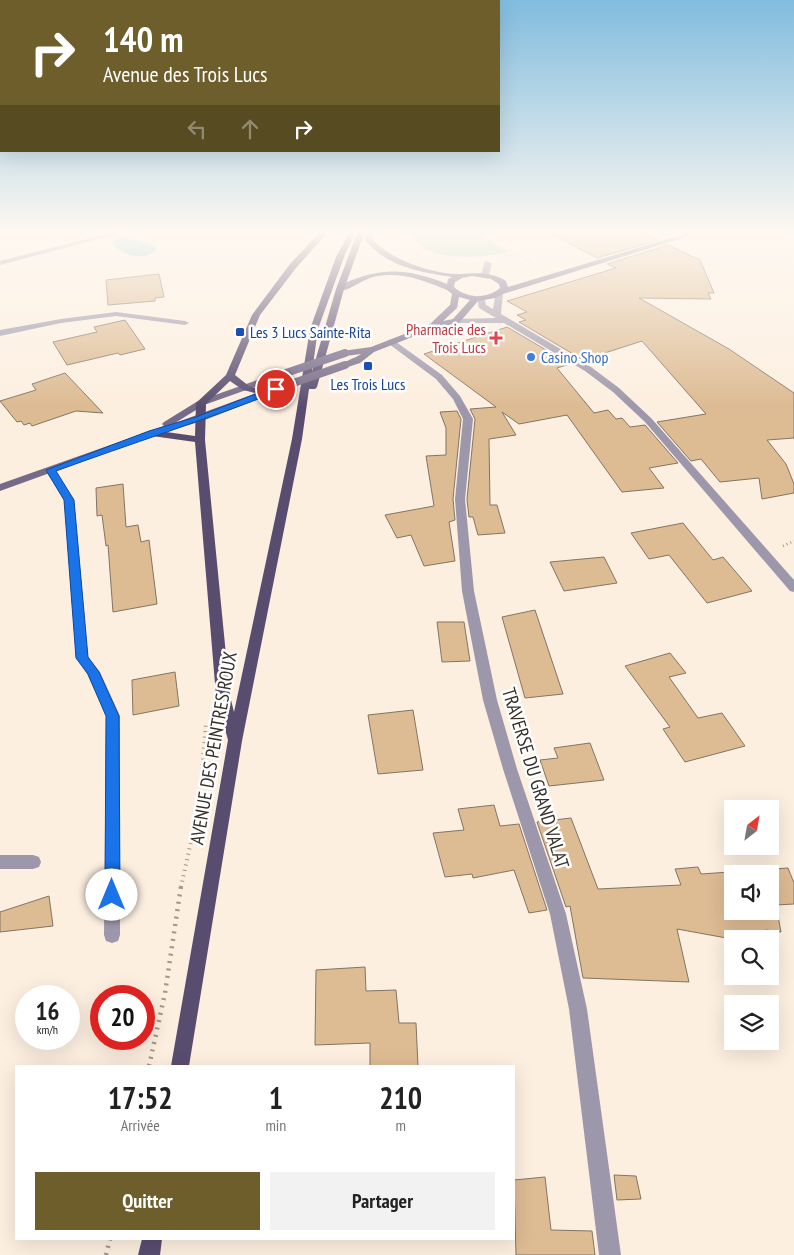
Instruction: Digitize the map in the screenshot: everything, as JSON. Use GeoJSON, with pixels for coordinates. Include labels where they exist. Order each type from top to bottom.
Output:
{"type":"FeatureCollection","features":[{"type":"Feature","properties":{"kind":"main road"},"geometry":{"type":"LineString","coordinates":[[152,433],[201,403],[230,376],[256,315],[275,290]]}},
{"type":"Feature","properties":{"kind":"main road","name":"AVENUE DES PEINTRES ROUX"},"geometry":{"type":"LineString","coordinates":[[180,1065],[235,741],[297,440],[314,329],[328,290]]}},
{"type":"Feature","properties":{"kind":"main road","name":"AVENUE DES PEINTRES ROUX"},"geometry":{"type":"LineString","coordinates":[[297,440],[340,290]]}},
{"type":"Feature","properties":{"kind":"main road"},"geometry":{"type":"LineString","coordinates":[[433,326],[454,306],[453,290],[478,298],[511,290]]}},
{"type":"Feature","properties":{"kind":"main road"},"geometry":{"type":"LineString","coordinates":[[0,488],[152,433],[199,419],[357,361],[372,350],[433,326],[456,321],[478,298]]}},
{"type":"Feature","properties":{"kind":"main road"},"geometry":{"type":"LineString","coordinates":[[201,403],[345,353],[372,350]]}},
{"type":"Feature","properties":{"kind":"main road"},"geometry":{"type":"LineString","coordinates":[[230,376],[246,388],[272,391]]}},
{"type":"Feature","properties":{"kind":"main road"},"geometry":{"type":"LineString","coordinates":[[201,403],[199,419],[200,440],[223,696],[235,741]]}},
{"type":"Feature","properties":{"kind":"main road"},"geometry":{"type":"LineString","coordinates":[[152,433],[200,440]]}},
{"type":"Feature","properties":{"kind":"main road"},"geometry":{"type":"LineString","coordinates":[[149,1255],[152,1240]]}},
{"type":"Feature","properties":{"kind":"street"},"geometry":{"type":"LineString","coordinates":[[500,293],[501,317]]}},
{"type":"Feature","properties":{"kind":"street"},"geometry":{"type":"LineString","coordinates":[[478,298],[482,306],[588,369],[616,390],[648,420],[794,588]]}},
{"type":"Feature","properties":{"kind":"street"},"geometry":{"type":"LineString","coordinates":[[0,333],[61,321],[116,314],[185,323]]}},
{"type":"Feature","properties":{"kind":"street"},"geometry":{"type":"LineString","coordinates":[[456,321],[501,317]]}},
{"type":"Feature","properties":{"kind":"street","name":"TRAVERSE DU GRAND VALAT"},"geometry":{"type":"LineString","coordinates":[[392,342],[439,377],[457,398],[468,418],[460,499],[468,591],[490,700],[560,924],[578,1009],[610,1255]]}},
{"type":"Feature","properties":{"kind":"street"},"geometry":{"type":"LineString","coordinates":[[50,470],[69,500],[82,658],[93,672],[113,716],[112,935]]}},
{"type":"Feature","properties":{"kind":"street"},"geometry":{"type":"LineString","coordinates":[[0,862],[34,862]]}},
{"type":"Feature","properties":{"kind":"path"},"geometry":{"type":"LineString","coordinates":[[200,804],[206,714]]}},
{"type":"Feature","properties":{"kind":"path"},"geometry":{"type":"LineString","coordinates":[[149,1065],[165,993],[178,900],[198,813]]}},
{"type":"Feature","properties":{"kind":"path"},"geometry":{"type":"LineString","coordinates":[[106,1255],[110,1240]]}},
{"type":"Feature","properties":{"kind":"building"},"geometry":{"type":"Polygon","coordinates":[[[107,290],[162,290],[164,297],[155,298],[155,301],[108,305],[107,290]]]}},
{"type":"Feature","properties":{"kind":"building"},"geometry":{"type":"Polygon","coordinates":[[[545,290],[713,290],[714,293],[708,293],[711,299],[639,298],[729,349],[794,393],[794,438],[767,440],[786,464],[794,484],[794,493],[762,499],[759,478],[720,482],[701,459],[691,461],[657,422],[706,414],[642,341],[583,360],[519,322],[526,320],[517,315],[527,312],[507,301],[545,290]]]}},
{"type":"Feature","properties":{"kind":"building"},"geometry":{"type":"Polygon","coordinates":[[[125,320],[145,349],[120,355],[118,353],[67,365],[53,342],[97,332],[94,327],[125,320]]]}},
{"type":"Feature","properties":{"kind":"building"},"geometry":{"type":"Polygon","coordinates":[[[507,327],[570,364],[557,368],[594,413],[608,410],[616,419],[622,418],[630,427],[645,425],[678,463],[649,468],[664,488],[622,492],[567,415],[519,424],[502,412],[516,435],[489,439],[490,505],[497,505],[505,533],[478,535],[473,517],[469,517],[467,499],[475,419],[470,409],[496,407],[424,354],[507,327]]]}},
{"type":"Feature","properties":{"kind":"building"},"geometry":{"type":"Polygon","coordinates":[[[65,373],[103,413],[76,411],[32,426],[30,423],[24,425],[21,421],[17,422],[0,401],[36,390],[32,384],[65,373]]]}},
{"type":"Feature","properties":{"kind":"building"},"geometry":{"type":"Polygon","coordinates":[[[457,411],[461,419],[453,499],[455,520],[449,522],[455,561],[424,566],[411,535],[397,538],[385,515],[434,506],[426,456],[446,455],[446,428],[440,412],[457,411]]]}},
{"type":"Feature","properties":{"kind":"building"},"geometry":{"type":"Polygon","coordinates":[[[123,484],[126,527],[138,525],[141,542],[149,540],[157,604],[113,612],[108,545],[106,546],[102,515],[97,516],[96,488],[123,484]]]}},
{"type":"Feature","properties":{"kind":"building"},"geometry":{"type":"Polygon","coordinates":[[[683,523],[713,560],[723,557],[752,591],[707,603],[669,555],[649,559],[631,533],[683,523]]]}},
{"type":"Feature","properties":{"kind":"building"},"geometry":{"type":"Polygon","coordinates":[[[604,557],[617,583],[564,591],[550,562],[604,557]]]}},
{"type":"Feature","properties":{"kind":"building"},"geometry":{"type":"Polygon","coordinates":[[[535,610],[563,694],[525,698],[502,617],[535,610]]]}},
{"type":"Feature","properties":{"kind":"building"},"geometry":{"type":"Polygon","coordinates":[[[437,622],[464,622],[470,661],[442,662],[437,622]]]}},
{"type":"Feature","properties":{"kind":"building"},"geometry":{"type":"Polygon","coordinates":[[[670,653],[686,673],[669,677],[698,718],[722,713],[745,746],[685,762],[663,729],[670,727],[625,666],[670,653]]]}},
{"type":"Feature","properties":{"kind":"building"},"geometry":{"type":"Polygon","coordinates":[[[175,672],[179,706],[133,715],[132,680],[175,672]]]}},
{"type":"Feature","properties":{"kind":"building"},"geometry":{"type":"Polygon","coordinates":[[[413,710],[423,770],[378,774],[368,715],[413,710]]]}},
{"type":"Feature","properties":{"kind":"building"},"geometry":{"type":"Polygon","coordinates":[[[590,743],[604,780],[549,786],[540,760],[558,758],[554,748],[590,743]]]}},
{"type":"Feature","properties":{"kind":"building"},"geometry":{"type":"Polygon","coordinates":[[[494,805],[500,826],[519,824],[547,910],[529,913],[514,870],[473,878],[472,874],[445,877],[433,833],[464,830],[458,809],[494,805]]]}},
{"type":"Feature","properties":{"kind":"building"},"geometry":{"type":"Polygon","coordinates":[[[571,818],[598,889],[681,885],[675,869],[698,867],[701,874],[724,872],[724,920],[779,920],[781,932],[779,930],[724,930],[724,938],[677,929],[689,982],[583,978],[570,906],[566,907],[537,822],[571,818]]]}},
{"type":"Feature","properties":{"kind":"building"},"geometry":{"type":"Polygon","coordinates":[[[788,868],[794,883],[794,904],[779,905],[779,869],[788,868]]]}},
{"type":"Feature","properties":{"kind":"building"},"geometry":{"type":"Polygon","coordinates":[[[49,896],[53,926],[0,932],[0,912],[49,896]]]}},
{"type":"Feature","properties":{"kind":"building"},"geometry":{"type":"Polygon","coordinates":[[[365,967],[366,991],[396,990],[399,1023],[416,1023],[418,1065],[370,1065],[370,1043],[315,1045],[316,970],[365,967]]]}},
{"type":"Feature","properties":{"kind":"building"},"geometry":{"type":"Polygon","coordinates":[[[614,1175],[636,1176],[641,1199],[617,1200],[614,1175]]]}},
{"type":"Feature","properties":{"kind":"building"},"geometry":{"type":"Polygon","coordinates":[[[545,1177],[551,1230],[592,1231],[595,1255],[516,1255],[515,1180],[545,1177]]]}},
{"type":"Feature","properties":{"kind":"place","name":"Les 3 Lucs Sainte-Rita"},"geometry":{"type":"Point","coordinates":[240,332]}},
{"type":"Feature","properties":{"kind":"place","name":"Pharmacie des Trois Lucs"},"geometry":{"type":"Point","coordinates":[496,338]}},
{"type":"Feature","properties":{"kind":"place","name":"Casino Shop"},"geometry":{"type":"Point","coordinates":[531,357]}},
{"type":"Feature","properties":{"kind":"place","name":"Les Trois Lucs"},"geometry":{"type":"Point","coordinates":[368,366]}},
{"type":"Feature","properties":{"kind":"route"},"geometry":{"type":"LineString","coordinates":[[112,895],[113,716],[93,672],[82,658],[69,500],[50,470],[152,433],[199,419],[276,389]]}}]}
